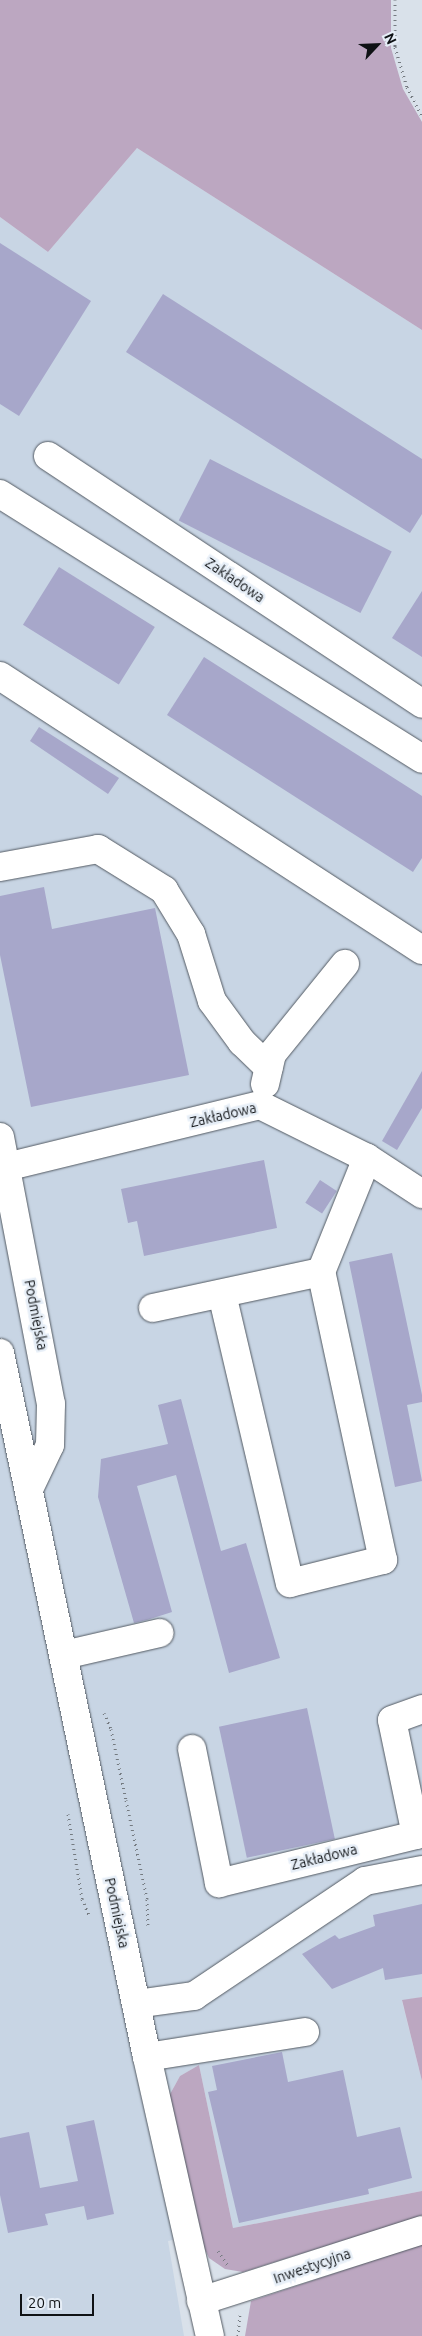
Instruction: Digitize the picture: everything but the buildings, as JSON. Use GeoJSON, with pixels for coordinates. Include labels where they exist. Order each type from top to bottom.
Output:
{"type":"FeatureCollection","features":[{"type":"Feature","properties":{"kind":"main road","name":"Zakładowa"},"geometry":{"type":"LineString","coordinates":[[48,456],[422,704]]}},
{"type":"Feature","properties":{"kind":"main road"},"geometry":{"type":"LineString","coordinates":[[0,494],[422,759]]}},
{"type":"Feature","properties":{"kind":"main road"},"geometry":{"type":"LineString","coordinates":[[0,676],[422,950]]}},
{"type":"Feature","properties":{"kind":"main road"},"geometry":{"type":"LineString","coordinates":[[0,867],[98,849],[164,890],[191,934],[212,1001],[242,1042],[269,1068]]}},
{"type":"Feature","properties":{"kind":"main road"},"geometry":{"type":"LineString","coordinates":[[260,1105],[272,1054],[345,964]]}},
{"type":"Feature","properties":{"kind":"main road","name":"Zakładowa"},"geometry":{"type":"LineString","coordinates":[[6,1167],[260,1105],[367,1158],[422,1194]]}},
{"type":"Feature","properties":{"kind":"main road","name":"Podmiejska"},"geometry":{"type":"LineString","coordinates":[[0,1137],[51,1404],[50,1445],[29,1489]]}},
{"type":"Feature","properties":{"kind":"main road"},"geometry":{"type":"LineString","coordinates":[[222,1294],[290,1582],[383,1560],[320,1272],[367,1158]]}},
{"type":"Feature","properties":{"kind":"main road"},"geometry":{"type":"LineString","coordinates":[[153,1308],[320,1272]]}},
{"type":"Feature","properties":{"kind":"main road","name":"Podmiejska"},"geometry":{"type":"LineString","coordinates":[[2,1370],[29,1489],[147,2057],[210,2336]]}},
{"type":"Feature","properties":{"kind":"main road"},"geometry":{"type":"LineString","coordinates":[[64,1655],[159,1633]]}},
{"type":"Feature","properties":{"kind":"main road","name":"Zakładowa"},"geometry":{"type":"LineString","coordinates":[[192,1749],[219,1883],[416,1835],[392,1720],[422,1709]]}},
{"type":"Feature","properties":{"kind":"main road"},"geometry":{"type":"LineString","coordinates":[[136,2004],[194,1996],[365,1881],[422,1870]]}},
{"type":"Feature","properties":{"kind":"main road"},"geometry":{"type":"LineString","coordinates":[[147,2057],[305,2032]]}},
{"type":"Feature","properties":{"kind":"main road","name":"Inwestycyjna"},"geometry":{"type":"LineString","coordinates":[[202,2301],[422,2230]]}},
{"type":"Feature","properties":{"kind":"path"},"geometry":{"type":"LineString","coordinates":[[395,0],[395,47],[407,87],[422,116]]}},
{"type":"Feature","properties":{"kind":"path"},"geometry":{"type":"LineString","coordinates":[[103,1712],[111,1729],[147,1899],[146,1935]]}},
{"type":"Feature","properties":{"kind":"path"},"geometry":{"type":"LineString","coordinates":[[238,2336],[240,2310]]}},
{"type":"Feature","properties":{"kind":"shaded area"},"geometry":{"type":"Polygon","coordinates":[[[0,0],[391,0],[391,48],[403,89],[422,122],[422,330],[137,148],[48,252],[0,217],[0,0]]]}},
{"type":"Feature","properties":{"kind":"shaded area"},"geometry":{"type":"Polygon","coordinates":[[[137,148],[422,330],[422,1997],[402,2001],[422,2081],[422,2191],[233,2228],[199,2065],[180,2076],[169,2096],[198,2235],[168,2241],[184,2336],[0,2336],[0,217],[48,252],[137,148]]]}},
{"type":"Feature","properties":{"kind":"shaded area"},"geometry":{"type":"Polygon","coordinates":[[[422,1997],[422,2081],[402,2000],[422,1997]]]}},
{"type":"Feature","properties":{"kind":"shaded area"},"geometry":{"type":"Polygon","coordinates":[[[199,2065],[233,2228],[422,2191],[422,2216],[243,2272],[225,2269],[209,2258],[198,2235],[169,2096],[180,2076],[199,2065]]]}},
{"type":"Feature","properties":{"kind":"shaded area"},"geometry":{"type":"Polygon","coordinates":[[[422,2244],[422,2336],[245,2336],[251,2301],[422,2244]]]}}]}
